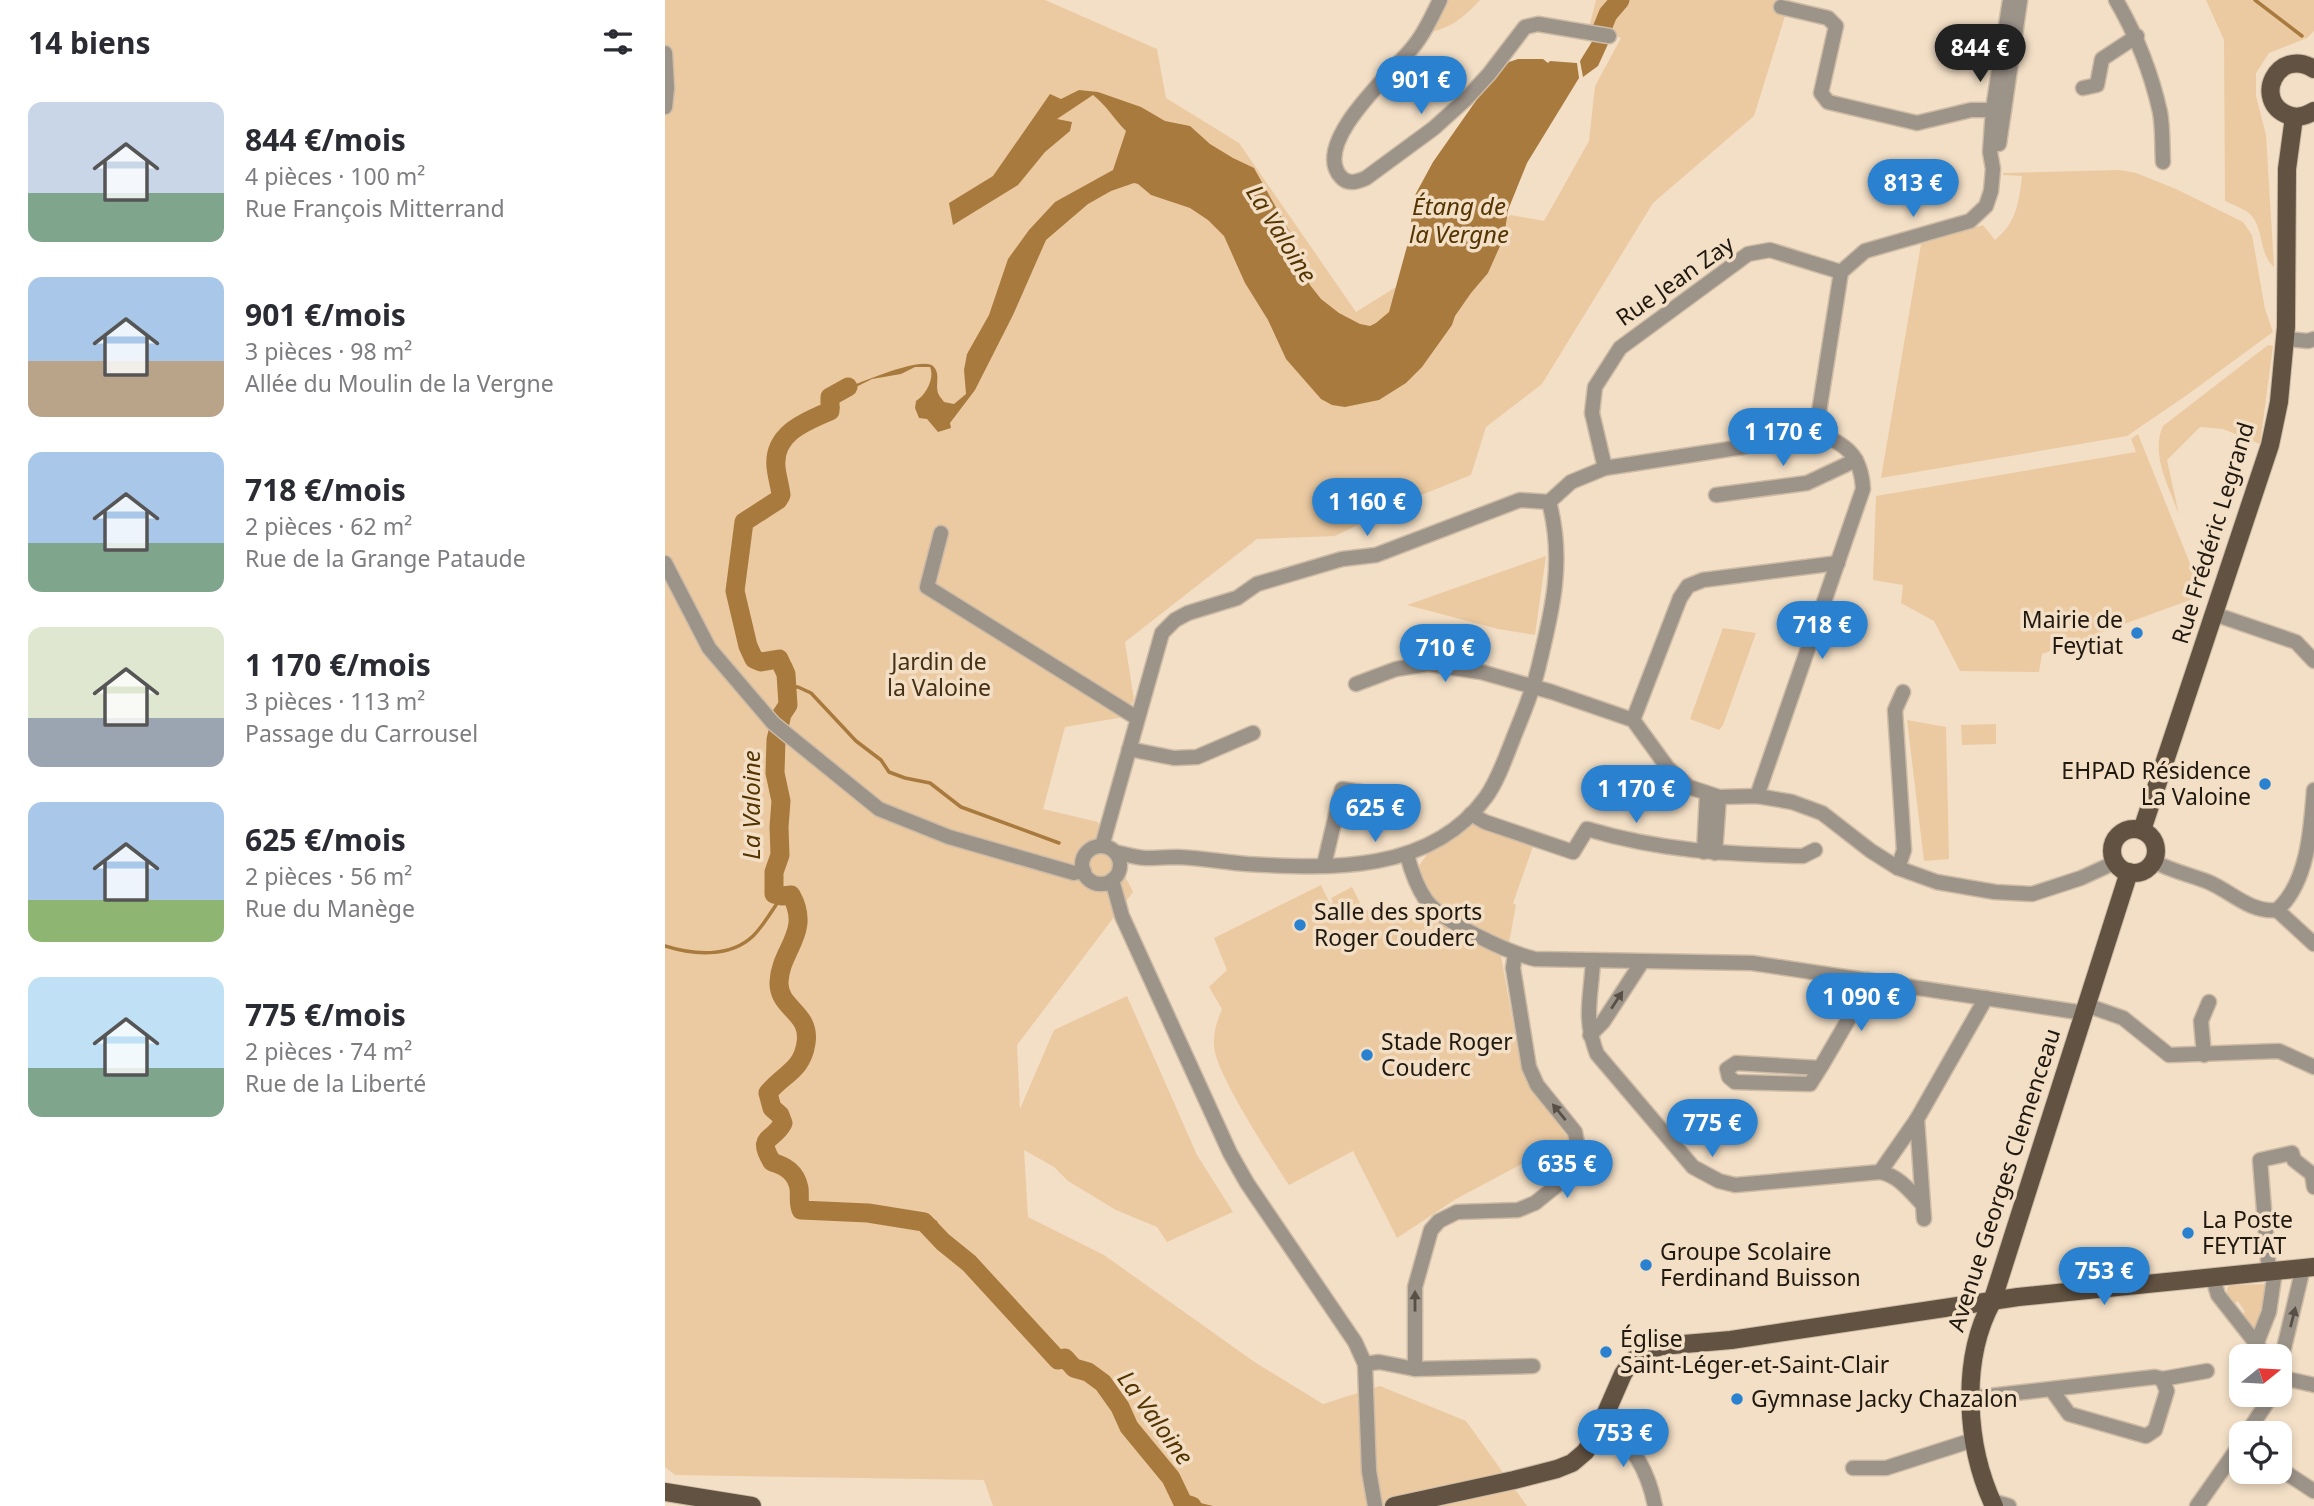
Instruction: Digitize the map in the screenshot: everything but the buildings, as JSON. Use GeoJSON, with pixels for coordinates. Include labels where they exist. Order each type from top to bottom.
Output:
{"type":"FeatureCollection","features":[{"type":"Feature","properties":{"kind":"main road"},"geometry":{"type":"LineString","coordinates":[[2314,68],[2296,63],[2288,65],[2280,69],[2271,84],[2273,101],[2278,109],[2294,117],[2302,117],[2314,111]]}},
{"type":"Feature","properties":{"kind":"main road","name":"Rue Frédéric Legrand"},"geometry":{"type":"LineString","coordinates":[[2142,830],[2270,445],[2279,402],[2285,339],[2288,274],[2287,169],[2294,117]]}},
{"type":"Feature","properties":{"kind":"main road"},"geometry":{"type":"LineString","coordinates":[[2129,830],[2142,830],[2153,840],[2156,847],[2153,861],[2143,871],[2122,867],[2112,850],[2117,837],[2129,830]]}},
{"type":"Feature","properties":{"kind":"main road","name":"Avenue Georges Clemenceau"},"geometry":{"type":"LineString","coordinates":[[1999,1504],[1984,1482],[1973,1440],[1972,1398],[1980,1323],[1992,1302],[2085,1009],[2122,867]]}},
{"type":"Feature","properties":{"kind":"main road"},"geometry":{"type":"LineString","coordinates":[[1394,1506],[1557,1469],[1572,1462],[1585,1452],[1603,1423],[1623,1374],[1632,1361],[1661,1346],[1731,1340],[2018,1297],[2309,1268]]}},
{"type":"Feature","properties":{"kind":"main road"},"geometry":{"type":"LineString","coordinates":[[665,1492],[752,1506]]}},
{"type":"Feature","properties":{"kind":"street"},"geometry":{"type":"LineString","coordinates":[[1440,0],[1415,46],[1348,122],[1340,138],[1335,159],[1339,175],[1349,183],[1366,178],[1434,128],[1489,74],[1525,27],[1538,24],[1609,36]]}},
{"type":"Feature","properties":{"kind":"street"},"geometry":{"type":"LineString","coordinates":[[1999,109],[2010,0]]}},
{"type":"Feature","properties":{"kind":"street"},"geometry":{"type":"LineString","coordinates":[[1816,431],[1841,272],[1865,251],[1970,220],[1986,206],[1991,191],[1993,165],[1990,152],[2020,0]]}},
{"type":"Feature","properties":{"kind":"street"},"geometry":{"type":"LineString","coordinates":[[2116,0],[2137,36],[2161,115],[2163,162]]}},
{"type":"Feature","properties":{"kind":"street"},"geometry":{"type":"LineString","coordinates":[[1781,7],[1828,18],[1836,26],[1821,93],[1828,103],[1917,123],[1971,110],[1999,109]]}},
{"type":"Feature","properties":{"kind":"street"},"geometry":{"type":"LineString","coordinates":[[2083,88],[2097,85],[2102,58],[2137,36]]}},
{"type":"Feature","properties":{"kind":"street"},"geometry":{"type":"LineString","coordinates":[[665,53],[665,107]]}},
{"type":"Feature","properties":{"kind":"street","name":"Rue Jean Zay"},"geometry":{"type":"LineString","coordinates":[[1605,468],[1592,413],[1595,387],[1620,348],[1748,254],[1770,250],[1841,272]]}},
{"type":"Feature","properties":{"kind":"street"},"geometry":{"type":"LineString","coordinates":[[2285,339],[2314,339]]}},
{"type":"Feature","properties":{"kind":"street"},"geometry":{"type":"LineString","coordinates":[[1095,882],[1101,884],[1116,876],[1112,854],[1129,749],[1162,633],[1175,620],[1188,613],[1237,598],[1257,584],[1342,559],[1376,555],[1520,500],[1549,502],[1570,482],[1605,468],[1743,447],[1816,431],[1851,451],[1862,477],[1863,489],[1757,796]]}},
{"type":"Feature","properties":{"kind":"street"},"geometry":{"type":"LineString","coordinates":[[1716,495],[1807,483],[1856,460]]}},
{"type":"Feature","properties":{"kind":"street"},"geometry":{"type":"LineString","coordinates":[[1084,864],[1091,849],[1144,858],[1179,857],[1296,867],[1379,861],[1406,855],[1444,836],[1472,814],[1486,797],[1497,778],[1534,686],[1553,609],[1558,555],[1556,527],[1549,502]]}},
{"type":"Feature","properties":{"kind":"street"},"geometry":{"type":"LineString","coordinates":[[941,533],[927,587],[1137,718]]}},
{"type":"Feature","properties":{"kind":"street"},"geometry":{"type":"LineString","coordinates":[[665,563],[709,648],[773,723],[879,809],[949,837],[1052,867],[1084,864]]}},
{"type":"Feature","properties":{"kind":"street"},"geometry":{"type":"LineString","coordinates":[[1633,720],[1688,586],[1703,579],[1838,563]]}},
{"type":"Feature","properties":{"kind":"street"},"geometry":{"type":"LineString","coordinates":[[2214,614],[2296,642],[2313,657]]}},
{"type":"Feature","properties":{"kind":"street"},"geometry":{"type":"LineString","coordinates":[[1356,684],[1396,669],[1428,664],[1481,672],[1534,686],[1633,720],[1668,768],[1689,787],[1713,796],[1757,796],[1792,802],[1822,813],[1898,868],[1937,882],[2015,894],[2032,894],[2122,867]]}},
{"type":"Feature","properties":{"kind":"street"},"geometry":{"type":"LineString","coordinates":[[1898,868],[1904,850],[1895,710],[1903,692]]}},
{"type":"Feature","properties":{"kind":"street"},"geometry":{"type":"LineString","coordinates":[[1129,749],[1174,758],[1197,757],[1253,733]]}},
{"type":"Feature","properties":{"kind":"street"},"geometry":{"type":"LineString","coordinates":[[1324,865],[1342,789],[1367,793]]}},
{"type":"Feature","properties":{"kind":"street"},"geometry":{"type":"LineString","coordinates":[[2153,861],[2171,871],[2207,881],[2253,907],[2267,911],[2277,910],[2290,894],[2309,848],[2314,790]]}},
{"type":"Feature","properties":{"kind":"street"},"geometry":{"type":"LineString","coordinates":[[1710,853],[1713,796]]}},
{"type":"Feature","properties":{"kind":"street"},"geometry":{"type":"LineString","coordinates":[[1472,814],[1485,822],[1573,852],[1587,829],[1628,841],[1710,853],[1803,856],[1815,850]]}},
{"type":"Feature","properties":{"kind":"street"},"geometry":{"type":"LineString","coordinates":[[1406,855],[1415,880],[1428,902],[1448,918],[1515,954],[1535,959],[1752,963],[1986,998],[2085,1009],[2123,1018],[2169,1055],[2279,1051],[2314,1067]]}},
{"type":"Feature","properties":{"kind":"street"},"geometry":{"type":"LineString","coordinates":[[1084,864],[1122,916]]}},
{"type":"Feature","properties":{"kind":"street"},"geometry":{"type":"LineString","coordinates":[[1112,880],[1122,916],[1230,1153],[1247,1184],[1355,1342],[1365,1363],[1369,1471],[1375,1506]]}},
{"type":"Feature","properties":{"kind":"street"},"geometry":{"type":"LineString","coordinates":[[2277,910],[2314,944]]}},
{"type":"Feature","properties":{"kind":"street"},"geometry":{"type":"LineString","coordinates":[[1415,1369],[1415,1287],[1431,1230],[1439,1221],[1457,1212],[1518,1210],[1535,1203],[1571,1174],[1579,1154],[1575,1132],[1537,1085],[1529,1067],[1513,968],[1515,954]]}},
{"type":"Feature","properties":{"kind":"street"},"geometry":{"type":"LineString","coordinates":[[1593,961],[1588,1014],[1590,1035],[1597,1054],[1682,1157],[1704,1174],[1735,1185],[1880,1172],[1901,1182],[1924,1212],[1917,1119]]}},
{"type":"Feature","properties":{"kind":"street"},"geometry":{"type":"LineString","coordinates":[[1590,1035],[1603,1022],[1642,962]]}},
{"type":"Feature","properties":{"kind":"street"},"geometry":{"type":"LineString","coordinates":[[1820,1068],[1736,1063],[1727,1069],[1729,1077],[1735,1082],[1810,1084],[1820,1068],[1865,991],[1868,981]]}},
{"type":"Feature","properties":{"kind":"street"},"geometry":{"type":"LineString","coordinates":[[1880,1172],[1917,1119],[1986,998]]}},
{"type":"Feature","properties":{"kind":"street"},"geometry":{"type":"LineString","coordinates":[[2204,1055],[2201,1021],[2209,1002]]}},
{"type":"Feature","properties":{"kind":"street"},"geometry":{"type":"LineString","coordinates":[[2262,1344],[2269,1312],[2272,1272],[2260,1160],[2292,1153],[2294,1160],[2312,1174],[2314,1187]]}},
{"type":"Feature","properties":{"kind":"street"},"geometry":{"type":"LineString","coordinates":[[2289,1344],[2309,1268]]}},
{"type":"Feature","properties":{"kind":"street"},"geometry":{"type":"LineString","coordinates":[[2213,1278],[2218,1295],[2256,1344]]}},
{"type":"Feature","properties":{"kind":"street"},"geometry":{"type":"LineString","coordinates":[[1365,1363],[1380,1362],[1415,1369],[1533,1366]]}},
{"type":"Feature","properties":{"kind":"street"},"geometry":{"type":"LineString","coordinates":[[1972,1398],[2155,1377],[2162,1379],[2207,1371]]}},
{"type":"Feature","properties":{"kind":"street"},"geometry":{"type":"LineString","coordinates":[[2051,1390],[2069,1414],[2146,1436],[2155,1430],[2167,1391],[2162,1379]]}},
{"type":"Feature","properties":{"kind":"street"},"geometry":{"type":"LineString","coordinates":[[2293,1379],[2314,1385]]}},
{"type":"Feature","properties":{"kind":"street"},"geometry":{"type":"LineString","coordinates":[[1603,1423],[1619,1435],[1645,1471],[1655,1506]]}},
{"type":"Feature","properties":{"kind":"street"},"geometry":{"type":"LineString","coordinates":[[1853,1468],[1886,1468],[1973,1440]]}},
{"type":"Feature","properties":{"kind":"street"},"geometry":{"type":"LineString","coordinates":[[2197,1506],[2229,1461]]}},
{"type":"Feature","properties":{"kind":"street"},"geometry":{"type":"LineString","coordinates":[[2292,1477],[2314,1491]]}},
{"type":"Feature","properties":{"kind":"green space","name":"Jardin de la Valoine"},"geometry":{"type":"Polygon","coordinates":[[[665,0],[1045,0],[1157,49],[1166,98],[1239,143],[1356,312],[1511,215],[1544,221],[1589,141],[1595,86],[1621,38],[1590,24],[1596,0],[1790,0],[1754,116],[1653,203],[1542,384],[1486,427],[1471,475],[1404,502],[1335,536],[1257,539],[1125,642],[1134,700],[1124,717],[1065,727],[1043,809],[1098,822],[1133,892],[1017,1045],[1020,1109],[1054,1030],[1127,996],[1197,1155],[1233,1212],[1167,1242],[1157,1227],[1116,1210],[1068,1181],[1054,1167],[1024,1150],[1028,1217],[1104,1255],[1256,1363],[1323,1404],[1380,1386],[1466,1421],[1527,1506],[993,1506],[984,1480],[675,1475],[665,1467],[665,0]]]}},
{"type":"Feature","properties":{"kind":"green space"},"geometry":{"type":"Polygon","coordinates":[[[1435,0],[1480,0],[1451,24],[1416,36],[1435,0]]]}},
{"type":"Feature","properties":{"kind":"green space"},"geometry":{"type":"Polygon","coordinates":[[[2206,0],[2314,0],[2314,31],[2307,38],[2269,53],[2256,73],[2256,96],[2266,135],[2274,267],[2266,256],[2258,227],[2251,215],[2225,201],[2224,40],[2206,0]]]}},
{"type":"Feature","properties":{"kind":"green space"},"geometry":{"type":"Polygon","coordinates":[[[2120,170],[2136,173],[2176,189],[2243,222],[2252,235],[2265,309],[2273,332],[2127,436],[1881,478],[1921,244],[1983,225],[1995,240],[2012,219],[2021,186],[2022,176],[2003,173],[2120,170]]]}},
{"type":"Feature","properties":{"kind":"green space"},"geometry":{"type":"Polygon","coordinates":[[[2268,345],[2273,346],[2260,444],[2223,429],[2200,427],[2167,460],[2179,515],[2160,459],[2163,426],[2268,345]]]}},
{"type":"Feature","properties":{"kind":"green space"},"geometry":{"type":"Polygon","coordinates":[[[2138,434],[2201,596],[2042,654],[2039,672],[1960,671],[1934,621],[1901,603],[1903,585],[1873,580],[1876,496],[2136,452],[2131,439],[2138,434]]]}},
{"type":"Feature","properties":{"kind":"green space"},"geometry":{"type":"Polygon","coordinates":[[[1546,556],[1535,635],[1498,629],[1407,605],[1546,556]]]}},
{"type":"Feature","properties":{"kind":"green space"},"geometry":{"type":"Polygon","coordinates":[[[1723,628],[1756,633],[1719,730],[1690,719],[1723,628]]]}},
{"type":"Feature","properties":{"kind":"green space"},"geometry":{"type":"Polygon","coordinates":[[[1907,720],[1946,727],[1949,859],[1924,861],[1907,720]]]}},
{"type":"Feature","properties":{"kind":"green space"},"geometry":{"type":"Polygon","coordinates":[[[1996,724],[1996,744],[1962,745],[1961,725],[1996,724]]]}},
{"type":"Feature","properties":{"kind":"green space"},"geometry":{"type":"Polygon","coordinates":[[[1473,822],[1534,844],[1513,903],[1516,905],[1509,943],[1454,914],[1433,897],[1418,867],[1428,853],[1473,822]]]}},
{"type":"Feature","properties":{"kind":"green space","name":"Stade Roger Couderc"},"geometry":{"type":"Polygon","coordinates":[[[1321,885],[1330,904],[1333,902],[1331,898],[1352,887],[1363,909],[1401,919],[1423,914],[1487,945],[1501,956],[1520,1062],[1528,1084],[1569,1139],[1456,1199],[1397,1238],[1353,1151],[1289,1185],[1234,1095],[1217,1059],[1214,1046],[1222,1009],[1209,987],[1227,970],[1214,938],[1321,885]]]}},
{"type":"Feature","properties":{"kind":"green space"},"geometry":{"type":"Polygon","coordinates":[[[2267,1284],[2254,1328],[2243,1314],[2245,1312],[2238,1301],[2235,1303],[2227,1293],[2227,1288],[2230,1285],[2267,1284]]]}},
{"type":"Feature","properties":{"kind":"water"},"geometry":{"type":"Polygon","coordinates":[[[1593,40],[1608,44],[1598,66],[1583,77],[1580,61],[1593,40]]]}},
{"type":"Feature","properties":{"kind":"water","name":"Étang de la Vergne"},"geometry":{"type":"Polygon","coordinates":[[[1518,59],[1577,63],[1579,78],[1527,163],[1508,210],[1504,237],[1488,273],[1471,293],[1422,367],[1406,383],[1379,400],[1345,407],[1332,405],[1321,399],[1286,359],[1268,320],[1245,283],[1224,236],[1208,220],[1190,208],[1151,195],[1134,183],[1111,191],[1088,204],[1046,240],[1013,315],[975,390],[950,423],[951,428],[938,432],[927,419],[919,418],[915,408],[916,401],[929,386],[931,371],[930,367],[915,367],[901,374],[872,379],[836,397],[834,401],[840,407],[838,413],[794,432],[782,449],[779,463],[786,490],[784,502],[748,525],[744,570],[739,586],[755,654],[767,657],[784,654],[792,664],[793,669],[788,670],[792,708],[790,712],[784,665],[779,659],[761,662],[754,659],[748,646],[735,591],[744,522],[778,500],[781,495],[776,456],[780,446],[792,431],[830,411],[830,397],[833,394],[884,373],[926,364],[935,369],[938,393],[944,402],[954,404],[966,394],[964,370],[967,354],[989,315],[1008,259],[1029,230],[1055,202],[1113,170],[1126,131],[1093,95],[1057,119],[1072,122],[1070,131],[1045,152],[1018,185],[953,225],[949,203],[993,176],[1050,94],[1061,99],[1079,90],[1098,92],[1141,107],[1165,121],[1190,126],[1210,144],[1254,168],[1292,236],[1310,285],[1321,299],[1339,313],[1370,326],[1389,312],[1409,239],[1414,197],[1433,162],[1494,75],[1509,62],[1518,59]]]}},
{"type":"Feature","properties":{"kind":"water"},"geometry":{"type":"Polygon","coordinates":[[[776,740],[782,744],[777,768],[786,798],[782,844],[786,856],[776,885],[780,891],[795,893],[802,916],[797,948],[783,972],[782,979],[787,997],[809,1027],[810,1036],[802,1066],[775,1092],[775,1103],[786,1115],[787,1127],[783,1134],[768,1141],[773,1156],[796,1173],[801,1185],[801,1202],[805,1206],[866,1209],[896,1215],[930,1217],[937,1221],[945,1239],[969,1257],[1006,1298],[1026,1315],[1058,1356],[1093,1369],[1109,1385],[1137,1434],[1177,1471],[1179,1488],[1184,1499],[1213,1506],[1183,1503],[1171,1478],[1129,1427],[1120,1407],[1103,1383],[1091,1373],[1058,1360],[969,1263],[924,1222],[868,1213],[801,1210],[799,1188],[793,1174],[771,1162],[764,1145],[783,1123],[780,1115],[772,1108],[768,1093],[796,1066],[806,1044],[804,1025],[783,999],[779,982],[784,960],[797,931],[798,920],[797,908],[791,895],[774,894],[774,872],[780,855],[781,801],[775,773],[776,740]]]}},
{"type":"Feature","properties":{"kind":"waterway","name":"La Valoine"},"geometry":{"type":"LineString","coordinates":[[1601,31],[1608,14],[1620,0]]}},
{"type":"Feature","properties":{"kind":"waterway"},"geometry":{"type":"LineString","coordinates":[[2255,0],[2302,36]]}},
{"type":"Feature","properties":{"kind":"waterway","name":"La Valoine"},"geometry":{"type":"LineString","coordinates":[[848,387],[830,397],[830,411],[792,431],[780,446],[776,467],[781,495],[778,500],[744,522],[735,591],[748,646],[754,659],[761,662],[779,659],[786,674],[788,705],[782,714],[776,740],[775,773],[781,801],[780,855],[774,872],[774,894],[791,895],[797,908],[797,930],[784,960],[779,982],[783,999],[804,1024],[806,1043],[796,1066],[768,1093],[772,1108],[780,1115],[783,1123],[766,1143],[767,1153],[772,1162],[793,1174],[799,1188],[801,1210],[868,1213],[924,1222],[969,1263],[1058,1360],[1065,1358],[1074,1368],[1088,1372],[1103,1383],[1120,1407],[1129,1427],[1171,1478],[1183,1503],[1192,1506]]}},
{"type":"Feature","properties":{"kind":"waterway"},"geometry":{"type":"LineString","coordinates":[[788,687],[798,687],[811,693],[856,741],[881,760],[889,772],[930,783],[961,807],[1059,843]]}},
{"type":"Feature","properties":{"kind":"waterway"},"geometry":{"type":"LineString","coordinates":[[665,946],[699,953],[733,948],[753,936],[782,896]]}},
{"type":"Feature","properties":{"kind":"place","name":"Mairie de Feytiat"},"geometry":{"type":"Point","coordinates":[2137,633]}},
{"type":"Feature","properties":{"kind":"place","name":"EHPAD Résidence La Valoine"},"geometry":{"type":"Point","coordinates":[2265,784]}},
{"type":"Feature","properties":{"kind":"place","name":"Salle des sports Roger Couderc"},"geometry":{"type":"Point","coordinates":[1300,925]}},
{"type":"Feature","properties":{"kind":"place","name":"Stade Roger Couderc"},"geometry":{"type":"Point","coordinates":[1367,1055]}},
{"type":"Feature","properties":{"kind":"place","name":"La Poste FEYTIAT"},"geometry":{"type":"Point","coordinates":[2188,1233]}},
{"type":"Feature","properties":{"kind":"place","name":"Groupe Scolaire Ferdinand Buisson"},"geometry":{"type":"Point","coordinates":[1646,1265]}},
{"type":"Feature","properties":{"kind":"place","name":"Église Saint-Léger-et-Saint-Clair"},"geometry":{"type":"Point","coordinates":[1606,1352]}},
{"type":"Feature","properties":{"kind":"place","name":"Gymnase Jacky Chazalon"},"geometry":{"type":"Point","coordinates":[1737,1399]}}]}
